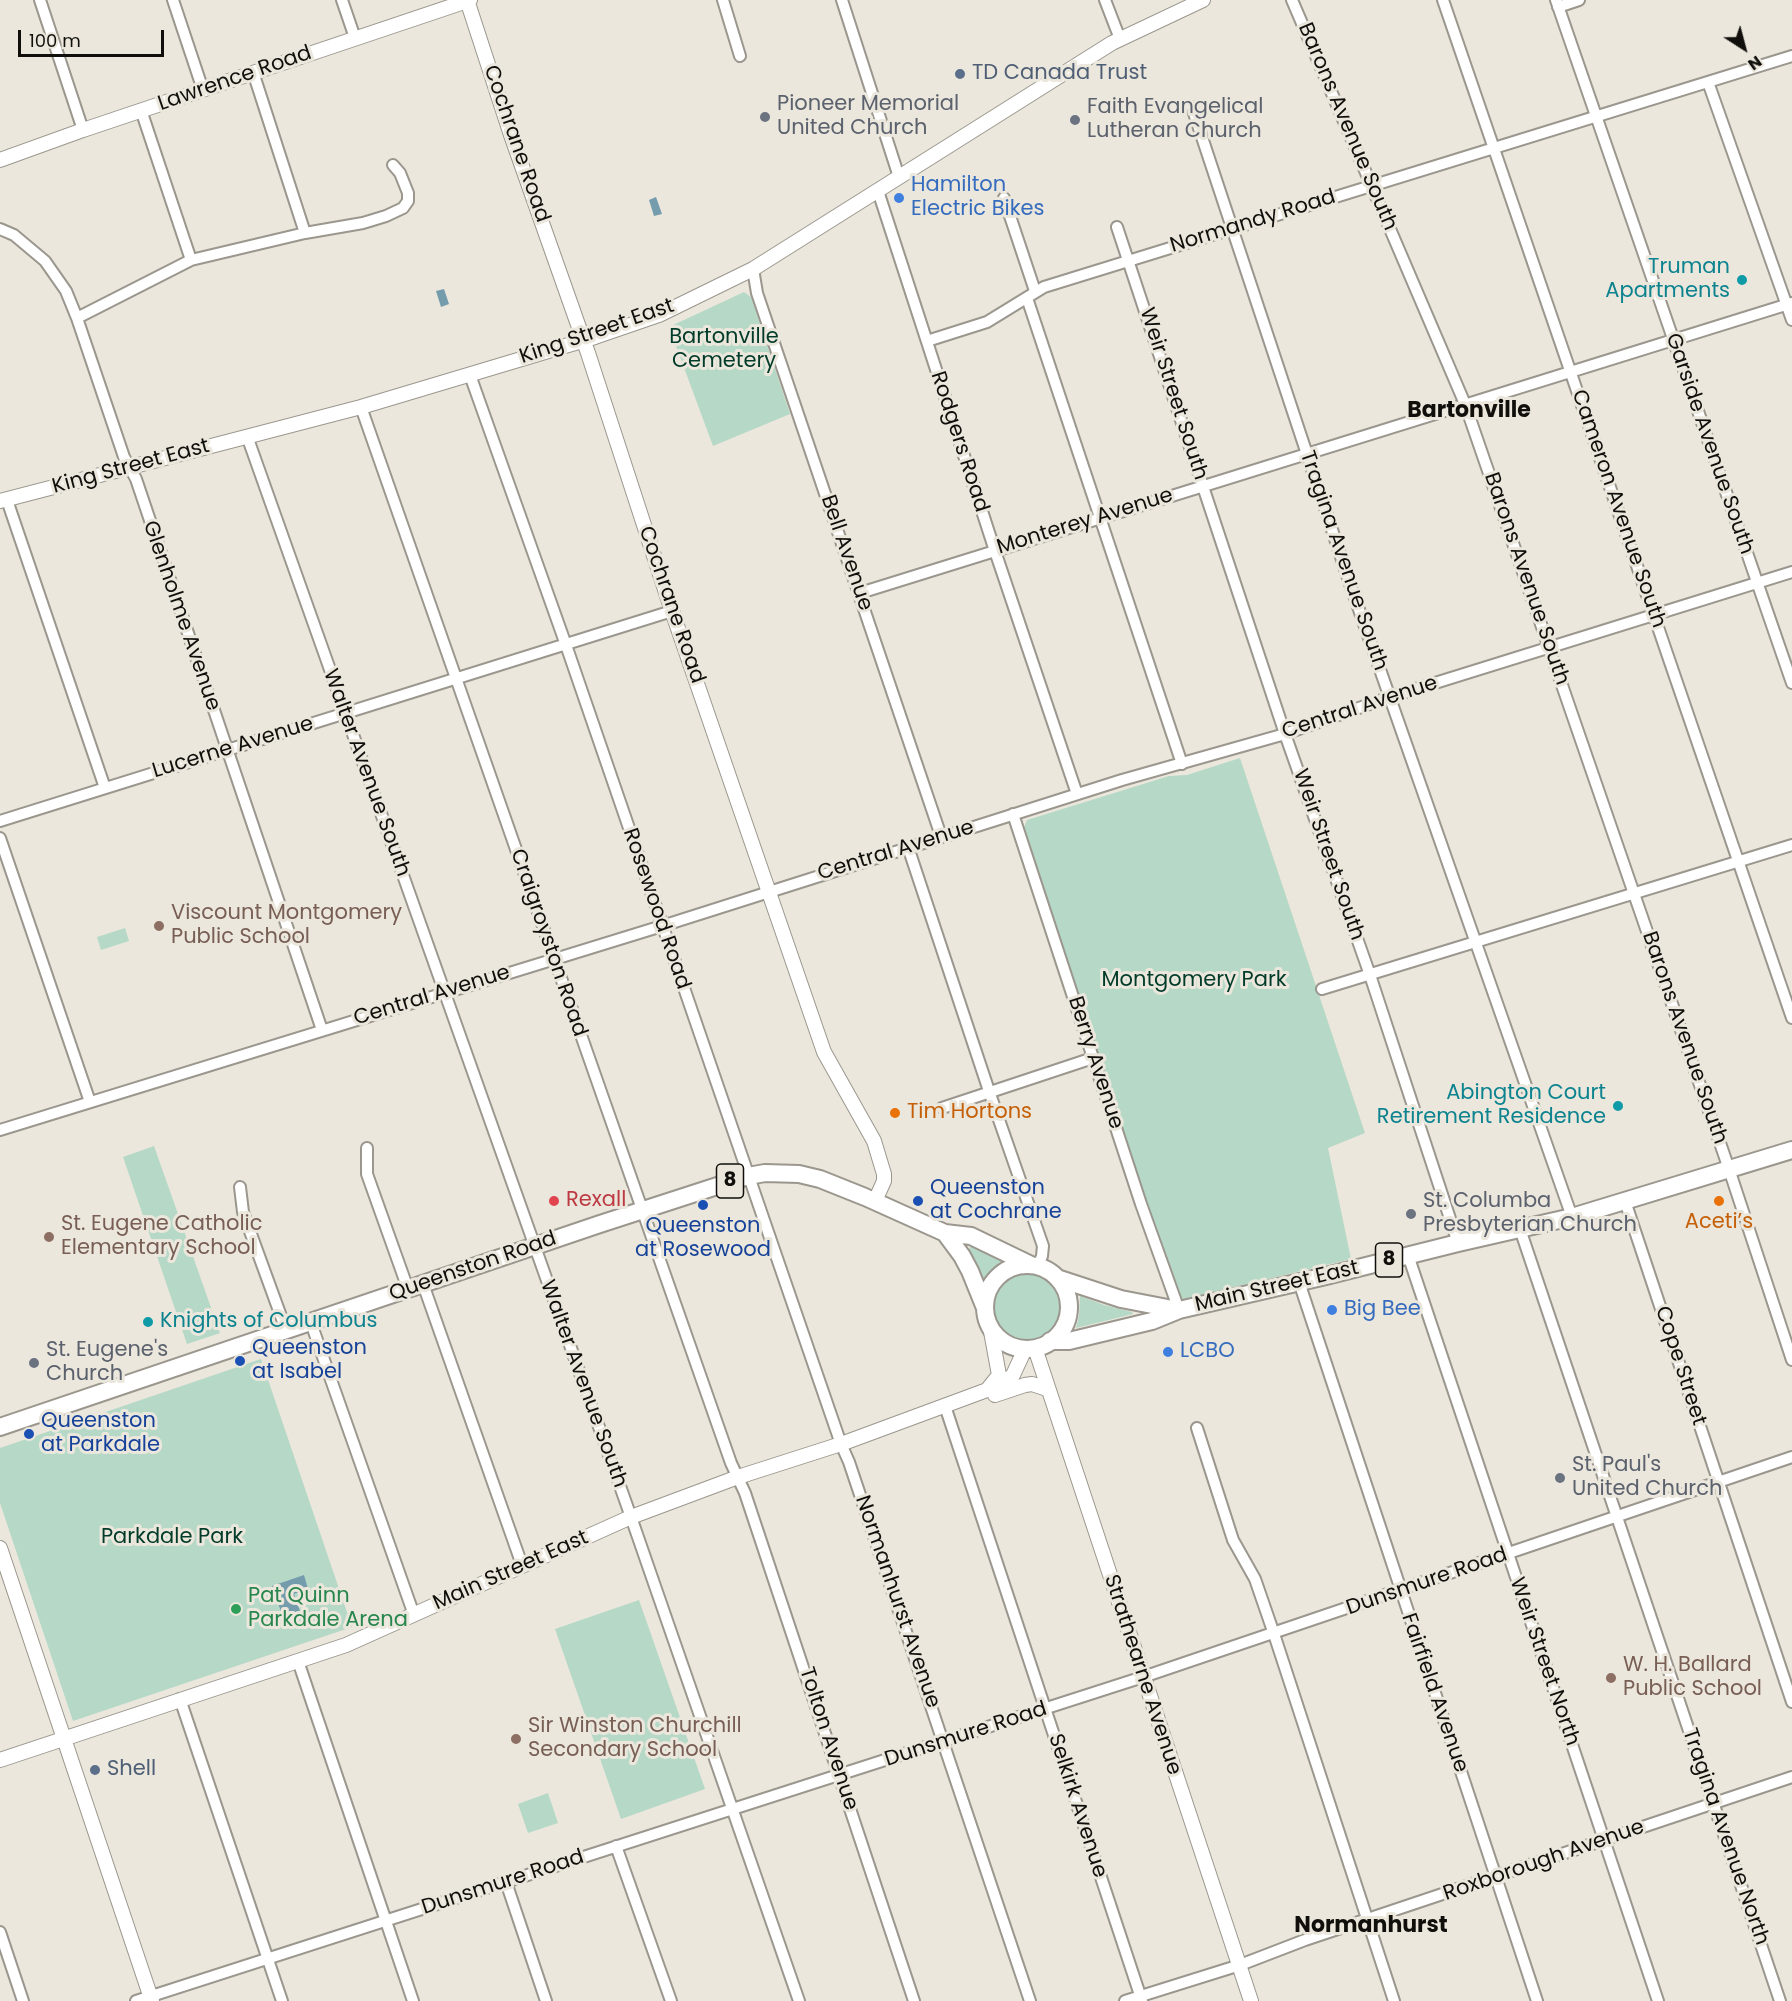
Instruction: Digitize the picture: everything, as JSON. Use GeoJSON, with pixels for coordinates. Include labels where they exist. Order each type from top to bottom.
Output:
{"type":"FeatureCollection","features":[{"type":"Feature","properties":{"kind":"main road","name":"Main Street East"},"geometry":{"type":"LineString","coordinates":[[1050,1341],[1069,1341],[1152,1321],[1179,1310],[1572,1217],[1792,1150]]}},
{"type":"Feature","properties":{"kind":"main road","name":"Queenston Road"},"geometry":{"type":"LineString","coordinates":[[0,1427],[748,1176],[782,1172],[799,1174],[841,1187],[945,1233],[971,1236],[1034,1266]]}},
{"type":"Feature","properties":{"kind":"main road","name":"Queenston Road"},"geometry":{"type":"LineString","coordinates":[[945,1233],[962,1256],[985,1309]]}},
{"type":"Feature","properties":{"kind":"main road"},"geometry":{"type":"LineString","coordinates":[[1034,1266],[1049,1271],[1057,1278],[1066,1290],[1069,1304],[1065,1326],[1050,1341],[1030,1348],[1004,1342],[990,1326],[985,1309],[989,1289],[1002,1273],[1013,1267],[1034,1266]]}},
{"type":"Feature","properties":{"kind":"main road","name":"Main Street East"},"geometry":{"type":"LineString","coordinates":[[1057,1278],[1120,1299],[1179,1310]]}},
{"type":"Feature","properties":{"kind":"street"},"geometry":{"type":"LineString","coordinates":[[40,0],[82,130]]}},
{"type":"Feature","properties":{"kind":"street"},"geometry":{"type":"LineString","coordinates":[[174,0],[203,90]]}},
{"type":"Feature","properties":{"kind":"street"},"geometry":{"type":"LineString","coordinates":[[342,0],[355,39]]}},
{"type":"Feature","properties":{"kind":"street","name":"Lawrence Road"},"geometry":{"type":"LineString","coordinates":[[0,160],[82,130],[468,0]]}},
{"type":"Feature","properties":{"kind":"street","name":"Cochrane Road"},"geometry":{"type":"LineString","coordinates":[[468,0],[672,611],[824,1052],[874,1141],[884,1174],[884,1181],[875,1201]]}},
{"type":"Feature","properties":{"kind":"street"},"geometry":{"type":"LineString","coordinates":[[723,0],[740,56]]}},
{"type":"Feature","properties":{"kind":"street"},"geometry":{"type":"LineString","coordinates":[[843,0],[899,177]]}},
{"type":"Feature","properties":{"kind":"street"},"geometry":{"type":"LineString","coordinates":[[1105,0],[1120,39]]}},
{"type":"Feature","properties":{"kind":"street","name":"King Street East"},"geometry":{"type":"LineString","coordinates":[[3,500],[361,407],[659,315],[753,269],[1001,111],[1120,39],[1203,0]]}},
{"type":"Feature","properties":{"kind":"street","name":"Barons Avenue South"},"geometry":{"type":"LineString","coordinates":[[1292,0],[1466,404],[1729,1169],[1792,1360]]}},
{"type":"Feature","properties":{"kind":"street","name":"Cameron Avenue South"},"geometry":{"type":"LineString","coordinates":[[1443,0],[1792,1018]]}},
{"type":"Feature","properties":{"kind":"street"},"geometry":{"type":"LineString","coordinates":[[1557,3],[1579,0]]}},
{"type":"Feature","properties":{"kind":"street","name":"Garside Avenue South"},"geometry":{"type":"LineString","coordinates":[[1557,3],[1792,683]]}},
{"type":"Feature","properties":{"kind":"street","name":"Normandy Road"},"geometry":{"type":"LineString","coordinates":[[927,340],[987,322],[1044,287],[1792,56]]}},
{"type":"Feature","properties":{"kind":"street"},"geometry":{"type":"LineString","coordinates":[[253,72],[305,233]]}},
{"type":"Feature","properties":{"kind":"street"},"geometry":{"type":"LineString","coordinates":[[1708,82],[1789,304],[1792,320]]}},
{"type":"Feature","properties":{"kind":"street","name":"Tragina Avenue South"},"geometry":{"type":"LineString","coordinates":[[1192,107],[1306,454],[1572,1217]]}},
{"type":"Feature","properties":{"kind":"street"},"geometry":{"type":"LineString","coordinates":[[141,110],[191,260]]}},
{"type":"Feature","properties":{"kind":"street"},"geometry":{"type":"LineString","coordinates":[[77,318],[191,260],[305,233],[363,223],[404,208],[408,201],[408,193],[400,172],[393,165]]}},
{"type":"Feature","properties":{"kind":"street","name":"Rodgers Road"},"geometry":{"type":"LineString","coordinates":[[878,191],[994,550],[1077,794]]}},
{"type":"Feature","properties":{"kind":"street"},"geometry":{"type":"LineString","coordinates":[[1004,198],[1031,295],[1100,518],[1182,764]]}},
{"type":"Feature","properties":{"kind":"street","name":"Weir Street South"},"geometry":{"type":"LineString","coordinates":[[1117,227],[1285,734],[1370,975],[1458,1243]]}},
{"type":"Feature","properties":{"kind":"street","name":"Glenholme Avenue"},"geometry":{"type":"LineString","coordinates":[[0,229],[22,241],[45,261],[66,291],[77,318],[124,457],[136,479],[322,1030]]}},
{"type":"Feature","properties":{"kind":"street","name":"Bell Avenue"},"geometry":{"type":"LineString","coordinates":[[753,269],[757,293],[941,836]]}},
{"type":"Feature","properties":{"kind":"street","name":"Monterey Avenue"},"geometry":{"type":"LineString","coordinates":[[860,593],[1789,304]]}},
{"type":"Feature","properties":{"kind":"street","name":"Rosewood Road"},"geometry":{"type":"LineString","coordinates":[[470,375],[566,645],[841,1444]]}},
{"type":"Feature","properties":{"kind":"street","name":"Craigroyston Road"},"geometry":{"type":"LineString","coordinates":[[361,407],[731,1463],[738,1477]]}},
{"type":"Feature","properties":{"kind":"street","name":"Walter Avenue South"},"geometry":{"type":"LineString","coordinates":[[247,436],[631,1517],[799,2001]]}},
{"type":"Feature","properties":{"kind":"street"},"geometry":{"type":"LineString","coordinates":[[3,500],[105,788]]}},
{"type":"Feature","properties":{"kind":"street","name":"Central Avenue"},"geometry":{"type":"LineString","coordinates":[[0,1130],[662,926],[1077,794],[1285,734],[1390,697],[1792,572]]}},
{"type":"Feature","properties":{"kind":"street","name":"Lucerne Avenue"},"geometry":{"type":"LineString","coordinates":[[0,821],[672,611]]}},
{"type":"Feature","properties":{"kind":"street","name":"Berry Avenue"},"geometry":{"type":"LineString","coordinates":[[1013,814],[1141,1204],[1179,1310]]}},
{"type":"Feature","properties":{"kind":"street"},"geometry":{"type":"LineString","coordinates":[[0,838],[90,1102]]}},
{"type":"Feature","properties":{"kind":"street"},"geometry":{"type":"LineString","coordinates":[[1322,989],[1635,895],[1792,845]]}},
{"type":"Feature","properties":{"kind":"street"},"geometry":{"type":"LineString","coordinates":[[908,847],[988,1091],[1043,1246],[1043,1252],[1034,1266]]}},
{"type":"Feature","properties":{"kind":"street"},"geometry":{"type":"LineString","coordinates":[[942,1108],[1094,1058]]}},
{"type":"Feature","properties":{"kind":"street"},"geometry":{"type":"LineString","coordinates":[[367,1148],[367,1174],[415,1287],[522,1565]]}},
{"type":"Feature","properties":{"kind":"street"},"geometry":{"type":"LineString","coordinates":[[240,1187],[243,1212],[286,1330]]}},
{"type":"Feature","properties":{"kind":"street","name":"Cope Street"},"geometry":{"type":"LineString","coordinates":[[1625,1201],[1792,1702]]}},
{"type":"Feature","properties":{"kind":"street","name":"Tragina Avenue North"},"geometry":{"type":"LineString","coordinates":[[1520,1229],[1780,2001]]}},
{"type":"Feature","properties":{"kind":"street","name":"Weir Street North"},"geometry":{"type":"LineString","coordinates":[[1408,1255],[1658,2001]]}},
{"type":"Feature","properties":{"kind":"street","name":"Fairfield Avenue"},"geometry":{"type":"LineString","coordinates":[[1299,1282],[1537,2001]]}},
{"type":"Feature","properties":{"kind":"street"},"geometry":{"type":"LineString","coordinates":[[311,1323],[414,1615]]}},
{"type":"Feature","properties":{"kind":"street"},"geometry":{"type":"LineString","coordinates":[[981,1392],[999,1376],[990,1326]]}},
{"type":"Feature","properties":{"kind":"street","name":"Main Street East"},"geometry":{"type":"LineString","coordinates":[[0,1760],[346,1645],[631,1517],[738,1477],[841,1444],[981,1392],[998,1388],[1007,1382],[1030,1348]]}},
{"type":"Feature","properties":{"kind":"street","name":"Strathearne Avenue"},"geometry":{"type":"LineString","coordinates":[[1030,1348],[1047,1389],[1251,2001]]}},
{"type":"Feature","properties":{"kind":"street"},"geometry":{"type":"LineString","coordinates":[[981,1392],[998,1395],[1032,1384],[1047,1389]]}},
{"type":"Feature","properties":{"kind":"street","name":"Selkirk Avenue"},"geometry":{"type":"LineString","coordinates":[[945,1406],[1141,1999]]}},
{"type":"Feature","properties":{"kind":"street"},"geometry":{"type":"LineString","coordinates":[[1197,1428],[1233,1540],[1255,1579],[1274,1634],[1394,2001]]}},
{"type":"Feature","properties":{"kind":"street","name":"Normanhurst Avenue"},"geometry":{"type":"LineString","coordinates":[[841,1444],[1030,2001]]}},
{"type":"Feature","properties":{"kind":"street","name":"Dunsmure Road"},"geometry":{"type":"LineString","coordinates":[[136,2001],[151,1999],[268,1959],[1274,1634],[1792,1457]]}},
{"type":"Feature","properties":{"kind":"street","name":"Tolton Avenue"},"geometry":{"type":"LineString","coordinates":[[738,1477],[840,1775],[914,2001]]}},
{"type":"Feature","properties":{"kind":"street"},"geometry":{"type":"LineString","coordinates":[[0,1548],[151,1999]]}},
{"type":"Feature","properties":{"kind":"street"},"geometry":{"type":"LineString","coordinates":[[298,1661],[413,2001]]}},
{"type":"Feature","properties":{"kind":"street"},"geometry":{"type":"LineString","coordinates":[[180,1700],[282,2001]]}},
{"type":"Feature","properties":{"kind":"street","name":"Roxborough Avenue"},"geometry":{"type":"LineString","coordinates":[[1125,2001],[1141,1999],[1305,1940],[1792,1777]]}},
{"type":"Feature","properties":{"kind":"street"},"geometry":{"type":"LineString","coordinates":[[616,1846],[671,2001]]}},
{"type":"Feature","properties":{"kind":"street"},"geometry":{"type":"LineString","coordinates":[[506,1882],[546,2001]]}},
{"type":"Feature","properties":{"kind":"street"},"geometry":{"type":"LineString","coordinates":[[0,1932],[23,2001]]}},
{"type":"Feature","properties":{"kind":"green space","name":"Bartonville Cemetery"},"geometry":{"type":"Polygon","coordinates":[[[744,292],[751,297],[790,414],[713,446],[669,327],[744,292]]]}},
{"type":"Feature","properties":{"kind":"green space","name":"Montgomery Park"},"geometry":{"type":"Polygon","coordinates":[[[1240,758],[1365,1133],[1328,1148],[1351,1259],[1180,1300],[1023,830],[1027,820],[1169,776],[1187,775],[1240,758]]]}},
{"type":"Feature","properties":{"kind":"green space"},"geometry":{"type":"Polygon","coordinates":[[[125,928],[129,941],[101,950],[97,937],[125,928]]]}},
{"type":"Feature","properties":{"kind":"green space"},"geometry":{"type":"Polygon","coordinates":[[[154,1146],[220,1333],[187,1344],[123,1157],[154,1146]]]}},
{"type":"Feature","properties":{"kind":"green space"},"geometry":{"type":"Polygon","coordinates":[[[971,1246],[1002,1261],[984,1280],[981,1279],[978,1266],[969,1249],[971,1246]]]}},
{"type":"Feature","properties":{"kind":"green space"},"geometry":{"type":"Polygon","coordinates":[[[1028,1271],[1041,1274],[1053,1281],[1060,1293],[1063,1306],[1060,1319],[1053,1331],[1041,1338],[1028,1341],[1015,1338],[1003,1331],[996,1319],[993,1306],[996,1293],[1003,1281],[1015,1274],[1028,1271]]]}},
{"type":"Feature","properties":{"kind":"green space"},"geometry":{"type":"Polygon","coordinates":[[[1080,1296],[1132,1312],[1133,1314],[1076,1328],[1080,1296]]]}},
{"type":"Feature","properties":{"kind":"green space","name":"Parkdale Park"},"geometry":{"type":"Polygon","coordinates":[[[261,1359],[352,1627],[73,1721],[0,1503],[0,1448],[261,1359]]]}},
{"type":"Feature","properties":{"kind":"green space"},"geometry":{"type":"Polygon","coordinates":[[[639,1600],[705,1789],[621,1819],[555,1629],[639,1600]]]}},
{"type":"Feature","properties":{"kind":"green space"},"geometry":{"type":"Polygon","coordinates":[[[548,1793],[558,1823],[528,1833],[518,1804],[548,1793]]]}},
{"type":"Feature","properties":{"kind":"water"},"geometry":{"type":"Polygon","coordinates":[[[656,197],[662,214],[654,216],[649,200],[656,197]]]}},
{"type":"Feature","properties":{"kind":"water"},"geometry":{"type":"Polygon","coordinates":[[[444,289],[449,304],[441,307],[436,291],[444,289]]]}},
{"type":"Feature","properties":{"kind":"water"},"geometry":{"type":"Polygon","coordinates":[[[304,1575],[308,1589],[294,1594],[301,1614],[284,1620],[272,1586],[304,1575]]]}},
{"type":"Feature","properties":{"kind":"place","name":"TD Canada Trust"},"geometry":{"type":"Point","coordinates":[960,74]}},
{"type":"Feature","properties":{"kind":"place","name":"Pioneer Memorial United Church"},"geometry":{"type":"Point","coordinates":[765,117]}},
{"type":"Feature","properties":{"kind":"place","name":"Faith Evangelical Lutheran Church"},"geometry":{"type":"Point","coordinates":[1075,120]}},
{"type":"Feature","properties":{"kind":"place","name":"Hamilton Electric Bikes"},"geometry":{"type":"Point","coordinates":[899,198]}},
{"type":"Feature","properties":{"kind":"place","name":"Truman Apartments"},"geometry":{"type":"Point","coordinates":[1742,280]}},
{"type":"Feature","properties":{"kind":"place","name":"Viscount Montgomery Public School"},"geometry":{"type":"Point","coordinates":[159,926]}},
{"type":"Feature","properties":{"kind":"place","name":"Abington Court Retirement Residence"},"geometry":{"type":"Point","coordinates":[1618,1106]}},
{"type":"Feature","properties":{"kind":"place","name":"Tim Hortons"},"geometry":{"type":"Point","coordinates":[895,1113]}},
{"type":"Feature","properties":{"kind":"place","name":"Rexall"},"geometry":{"type":"Point","coordinates":[554,1201]}},
{"type":"Feature","properties":{"kind":"place","name":"Queenston at Cochrane"},"geometry":{"type":"Point","coordinates":[918,1201]}},
{"type":"Feature","properties":{"kind":"place","name":"Aceti’s"},"geometry":{"type":"Point","coordinates":[1719,1201]}},
{"type":"Feature","properties":{"kind":"place","name":"Queenston at Rosewood"},"geometry":{"type":"Point","coordinates":[703,1205]}},
{"type":"Feature","properties":{"kind":"place","name":"St. Columba Presbyterian Church"},"geometry":{"type":"Point","coordinates":[1411,1214]}},
{"type":"Feature","properties":{"kind":"place","name":"St. Eugene Catholic Elementary School"},"geometry":{"type":"Point","coordinates":[49,1237]}},
{"type":"Feature","properties":{"kind":"place","name":"Big Bee"},"geometry":{"type":"Point","coordinates":[1332,1310]}},
{"type":"Feature","properties":{"kind":"place","name":"Knights of Columbus"},"geometry":{"type":"Point","coordinates":[148,1322]}},
{"type":"Feature","properties":{"kind":"place","name":"LCBO"},"geometry":{"type":"Point","coordinates":[1168,1352]}},
{"type":"Feature","properties":{"kind":"place","name":"Queenston at Isabel"},"geometry":{"type":"Point","coordinates":[240,1361]}},
{"type":"Feature","properties":{"kind":"place","name":"St. Eugene's Church"},"geometry":{"type":"Point","coordinates":[34,1363]}},
{"type":"Feature","properties":{"kind":"place","name":"Queenston at Parkdale"},"geometry":{"type":"Point","coordinates":[29,1434]}},
{"type":"Feature","properties":{"kind":"place","name":"St. Paul's United Church"},"geometry":{"type":"Point","coordinates":[1560,1478]}},
{"type":"Feature","properties":{"kind":"place","name":"Pat Quinn Parkdale Arena"},"geometry":{"type":"Point","coordinates":[236,1609]}},
{"type":"Feature","properties":{"kind":"place","name":"W. H. Ballard Public School"},"geometry":{"type":"Point","coordinates":[1611,1678]}},
{"type":"Feature","properties":{"kind":"place","name":"Sir Winston Churchill Secondary School"},"geometry":{"type":"Point","coordinates":[516,1739]}},
{"type":"Feature","properties":{"kind":"place","name":"Shell"},"geometry":{"type":"Point","coordinates":[95,1770]}},
{"type":"Feature","properties":{"kind":"district","name":"Bartonville"},"geometry":{"type":"Point","coordinates":[1469,411]}},
{"type":"Feature","properties":{"kind":"district","name":"Normanhurst"},"geometry":{"type":"Point","coordinates":[1371,1926]}}]}
